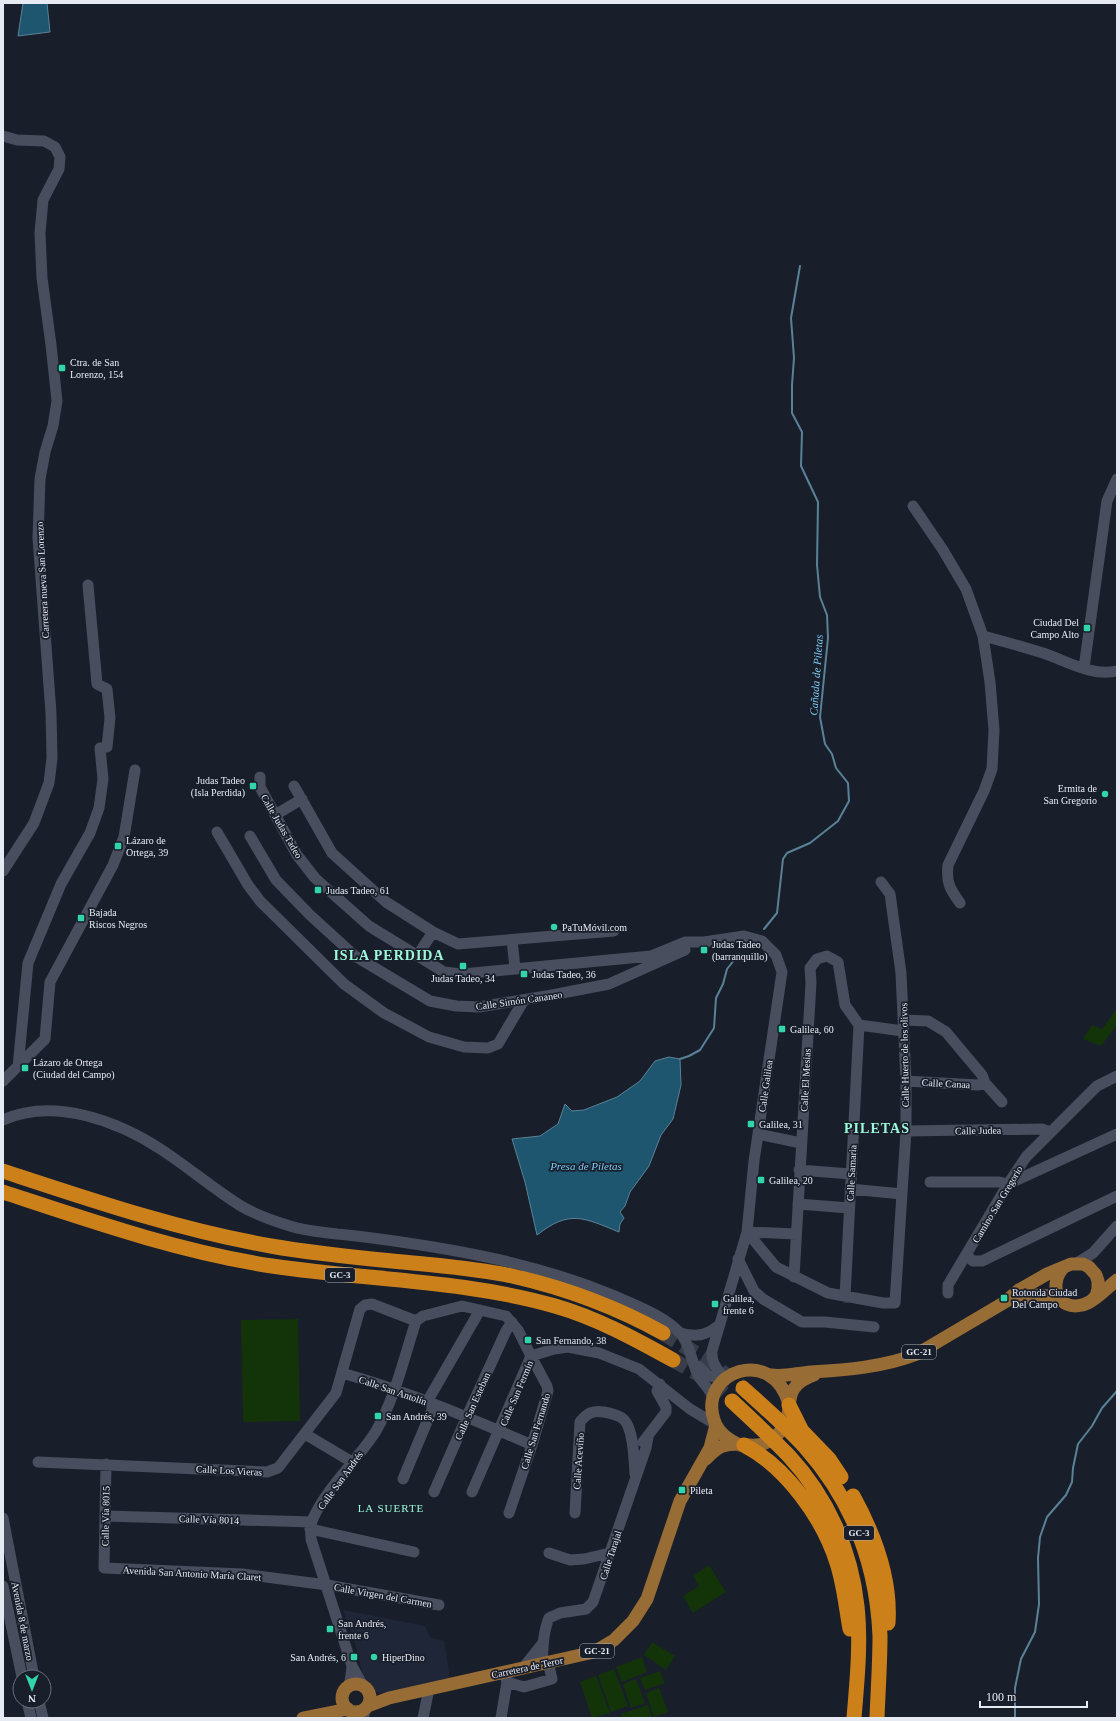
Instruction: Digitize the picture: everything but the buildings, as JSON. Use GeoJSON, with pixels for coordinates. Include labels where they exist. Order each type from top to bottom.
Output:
{"type":"FeatureCollection","features":[{"type":"Feature","properties":{"kind":"highway","name":"GC-3"},"geometry":{"type":"LineString","coordinates":[[3,1171],[150,1219],[215,1235],[272,1246],[454,1267],[511,1276],[561,1289],[610,1307],[663,1333]]}},
{"type":"Feature","properties":{"kind":"highway","name":"GC-3"},"geometry":{"type":"LineString","coordinates":[[3,1192],[148,1238],[215,1256],[279,1267],[470,1289],[508,1295],[556,1307],[602,1324],[673,1360]]}},
{"type":"Feature","properties":{"kind":"highway","name":"GC-3"},"geometry":{"type":"LineString","coordinates":[[743,1388],[804,1446],[820,1465],[839,1490],[855,1522],[869,1561],[878,1604],[880,1637],[877,1718]]}},
{"type":"Feature","properties":{"kind":"highway","name":"GC-3"},"geometry":{"type":"LineString","coordinates":[[732,1401],[789,1456],[805,1476],[822,1499],[836,1527],[846,1552],[857,1606],[859,1638],[854,1718]]}},
{"type":"Feature","properties":{"kind":"highway"},"geometry":{"type":"LineString","coordinates":[[788,1409],[800,1428],[829,1459],[846,1485],[863,1514],[874,1541],[884,1576],[888,1599],[888,1620],[881,1718]]}},
{"type":"Feature","properties":{"kind":"highway"},"geometry":{"type":"LineString","coordinates":[[742,1445],[762,1455],[800,1494],[824,1532],[837,1563],[851,1635],[852,1661],[850,1718]]}},
{"type":"Feature","properties":{"kind":"main road","name":"GC-21"},"geometry":{"type":"LineString","coordinates":[[771,1376],[823,1372],[904,1359],[917,1354],[1005,1302],[1019,1290],[1047,1274],[1076,1263],[1089,1267],[1095,1273],[1117,1279]]}},
{"type":"Feature","properties":{"kind":"main road"},"geometry":{"type":"LineString","coordinates":[[1059,1297],[1055,1285],[1059,1273],[1063,1268]]}},
{"type":"Feature","properties":{"kind":"main road"},"geometry":{"type":"LineString","coordinates":[[1091,1302],[1096,1296],[1098,1289],[1098,1282],[1095,1273]]}},
{"type":"Feature","properties":{"kind":"main road","name":"GC-21"},"geometry":{"type":"LineString","coordinates":[[1005,1302],[1028,1296],[1039,1295],[1059,1297],[1070,1306],[1078,1306],[1091,1302],[1117,1279]]}},
{"type":"Feature","properties":{"kind":"main road","name":"GC-21"},"geometry":{"type":"LineString","coordinates":[[742,1445],[730,1441],[722,1434],[712,1414],[712,1401],[716,1391],[725,1379],[740,1371],[756,1370],[771,1376],[780,1383],[786,1393],[788,1409]]}},
{"type":"Feature","properties":{"kind":"main road","name":"GC-21"},"geometry":{"type":"LineString","coordinates":[[700,1465],[721,1447],[760,1445],[771,1440],[779,1433],[788,1409],[791,1393],[797,1384],[806,1378],[823,1372]]}},
{"type":"Feature","properties":{"kind":"main road","name":"GC-21"},"geometry":{"type":"LineString","coordinates":[[700,1465],[710,1448],[716,1424]]}},
{"type":"Feature","properties":{"kind":"main road","name":"Carretera de Teror"},"geometry":{"type":"LineString","coordinates":[[366,1702],[429,1689],[506,1677],[523,1668],[594,1652],[614,1640],[633,1621],[647,1599],[680,1501],[700,1465]]}},
{"type":"Feature","properties":{"kind":"main road"},"geometry":{"type":"LineString","coordinates":[[304,1718],[324,1714],[359,1712],[366,1702],[356,1685],[345,1693],[336,1705],[324,1714]]}},
{"type":"Feature","properties":{"kind":"main road"},"geometry":{"type":"LineString","coordinates":[[345,1693],[345,1705],[350,1713]]}},
{"type":"Feature","properties":{"kind":"street","name":"Carretera nueva San Lorenzo"},"geometry":{"type":"LineString","coordinates":[[3,136],[17,140],[44,141],[55,147],[60,157],[59,169],[50,183],[43,200],[40,233],[42,278],[51,345],[56,400],[53,426],[45,452],[40,479],[38,538],[51,713],[52,758],[49,783],[34,823],[3,871]]}},
{"type":"Feature","properties":{"kind":"street"},"geometry":{"type":"LineString","coordinates":[[1084,668],[1107,501],[1117,479]]}},
{"type":"Feature","properties":{"kind":"street"},"geometry":{"type":"LineString","coordinates":[[913,506],[943,550],[966,589],[983,636],[990,682],[994,730],[992,769],[984,791],[948,865],[947,877],[950,888],[960,903]]}},
{"type":"Feature","properties":{"kind":"street"},"geometry":{"type":"LineString","coordinates":[[18,1067],[28,963],[61,884],[90,833],[99,808],[103,779],[100,748],[107,747],[110,718],[107,689],[97,684],[88,585]]}},
{"type":"Feature","properties":{"kind":"street"},"geometry":{"type":"LineString","coordinates":[[983,636],[1045,654],[1104,674],[1117,671]]}},
{"type":"Feature","properties":{"kind":"street"},"geometry":{"type":"LineString","coordinates":[[3,1081],[45,1039],[50,982],[113,865],[124,837],[136,770]]}},
{"type":"Feature","properties":{"kind":"street","name":"Calle Judas Tadeo"},"geometry":{"type":"LineString","coordinates":[[260,777],[260,788],[297,855],[315,878],[369,926],[444,972],[462,974],[650,956],[685,942],[704,942]]}},
{"type":"Feature","properties":{"kind":"street"},"geometry":{"type":"LineString","coordinates":[[294,786],[332,853],[386,902],[433,932],[458,944],[614,931]]}},
{"type":"Feature","properties":{"kind":"street"},"geometry":{"type":"LineString","coordinates":[[275,815],[302,799]]}},
{"type":"Feature","properties":{"kind":"street"},"geometry":{"type":"LineString","coordinates":[[217,832],[260,901],[344,984],[384,1014],[429,1038],[464,1047],[488,1048],[498,1044],[524,1000]]}},
{"type":"Feature","properties":{"kind":"street","name":"Calle Simón Cananeo"},"geometry":{"type":"LineString","coordinates":[[250,836],[276,880],[310,915],[355,956],[430,1001],[456,1006],[479,1007],[609,984],[704,942]]}},
{"type":"Feature","properties":{"kind":"street","name":"Calle Huerto de los olivos"},"geometry":{"type":"LineString","coordinates":[[845,1297],[883,1304],[895,1303],[906,1131],[906,1081],[901,973],[890,894],[881,882]]}},
{"type":"Feature","properties":{"kind":"street"},"geometry":{"type":"LineString","coordinates":[[417,956],[433,932]]}},
{"type":"Feature","properties":{"kind":"street","name":"Calle Galilea"},"geometry":{"type":"LineString","coordinates":[[704,942],[744,936],[762,941],[776,955],[782,972],[758,1134],[747,1232],[718,1326],[712,1352],[715,1364]]}},
{"type":"Feature","properties":{"kind":"street"},"geometry":{"type":"LineString","coordinates":[[512,940],[515,968]]}},
{"type":"Feature","properties":{"kind":"street","name":"Calle El Mesias"},"geometry":{"type":"LineString","coordinates":[[794,1277],[811,982],[810,968],[817,959],[827,956],[838,962],[845,1005],[859,1025]]}},
{"type":"Feature","properties":{"kind":"street"},"geometry":{"type":"LineString","coordinates":[[859,1025],[903,1026],[928,1021],[946,1032],[982,1075],[985,1083],[1002,1102]]}},
{"type":"Feature","properties":{"kind":"street","name":"Calle Samaria"},"geometry":{"type":"LineString","coordinates":[[845,1297],[859,1025]]}},
{"type":"Feature","properties":{"kind":"street","name":"Camino San Gregorio"},"geometry":{"type":"LineString","coordinates":[[948,1293],[948,1285],[1008,1184],[1026,1157],[1096,1086],[1117,1076]]}},
{"type":"Feature","properties":{"kind":"street","name":"Calle Canaa"},"geometry":{"type":"LineString","coordinates":[[906,1081],[978,1085],[985,1083]]}},
{"type":"Feature","properties":{"kind":"street"},"geometry":{"type":"LineString","coordinates":[[3,1120],[25,1112],[47,1110],[88,1117],[115,1125],[162,1149],[243,1207],[268,1218],[292,1226],[315,1231],[447,1249],[501,1259],[589,1285],[626,1301],[670,1324],[680,1333],[687,1342],[694,1361],[696,1372],[710,1390],[712,1401]]}},
{"type":"Feature","properties":{"kind":"street","name":"Calle Judea"},"geometry":{"type":"LineString","coordinates":[[906,1131],[1042,1129],[1050,1132]]}},
{"type":"Feature","properties":{"kind":"street"},"geometry":{"type":"LineString","coordinates":[[758,1134],[801,1143]]}},
{"type":"Feature","properties":{"kind":"street"},"geometry":{"type":"LineString","coordinates":[[930,1182],[999,1182],[1008,1184],[1117,1134]]}},
{"type":"Feature","properties":{"kind":"street"},"geometry":{"type":"LineString","coordinates":[[1026,1157],[1026,1163],[1031,1167],[1041,1168]]}},
{"type":"Feature","properties":{"kind":"street"},"geometry":{"type":"LineString","coordinates":[[799,1170],[851,1174]]}},
{"type":"Feature","properties":{"kind":"street"},"geometry":{"type":"LineString","coordinates":[[850,1189],[902,1194]]}},
{"type":"Feature","properties":{"kind":"street"},"geometry":{"type":"LineString","coordinates":[[966,1255],[973,1261],[982,1261],[1116,1197]]}},
{"type":"Feature","properties":{"kind":"street"},"geometry":{"type":"LineString","coordinates":[[798,1204],[849,1208]]}},
{"type":"Feature","properties":{"kind":"street"},"geometry":{"type":"LineString","coordinates":[[1076,1263],[1094,1253],[1117,1226]]}},
{"type":"Feature","properties":{"kind":"street"},"geometry":{"type":"LineString","coordinates":[[747,1232],[796,1234]]}},
{"type":"Feature","properties":{"kind":"street"},"geometry":{"type":"LineString","coordinates":[[747,1232],[776,1267],[828,1293],[845,1297]]}},
{"type":"Feature","properties":{"kind":"street"},"geometry":{"type":"LineString","coordinates":[[1095,1273],[1095,1262],[1103,1242]]}},
{"type":"Feature","properties":{"kind":"street"},"geometry":{"type":"LineString","coordinates":[[738,1259],[754,1291],[763,1300],[802,1322],[825,1322],[874,1328]]}},
{"type":"Feature","properties":{"kind":"street","name":"Calle Los Vieras"},"geometry":{"type":"LineString","coordinates":[[38,1462],[267,1472],[278,1468],[336,1393],[360,1309],[365,1305],[372,1304],[416,1321]]}},
{"type":"Feature","properties":{"kind":"street"},"geometry":{"type":"LineString","coordinates":[[416,1321],[424,1316],[462,1306],[506,1316],[512,1322]]}},
{"type":"Feature","properties":{"kind":"street"},"geometry":{"type":"LineString","coordinates":[[403,1479],[430,1403],[480,1310]]}},
{"type":"Feature","properties":{"kind":"street","name":"Calle San Andrés"},"geometry":{"type":"LineString","coordinates":[[311,1526],[322,1503],[375,1432],[394,1389],[416,1321]]}},
{"type":"Feature","properties":{"kind":"street","name":"Calle San Fernando"},"geometry":{"type":"LineString","coordinates":[[509,1513],[532,1445],[548,1391],[547,1386],[530,1356],[518,1330],[512,1322]]}},
{"type":"Feature","properties":{"kind":"street","name":"Calle San Esteban"},"geometry":{"type":"LineString","coordinates":[[434,1492],[466,1417],[506,1331],[512,1322]]}},
{"type":"Feature","properties":{"kind":"street"},"geometry":{"type":"LineString","coordinates":[[680,1333],[693,1336],[702,1336],[718,1326]]}},
{"type":"Feature","properties":{"kind":"street","name":"Calle San Fermín"},"geometry":{"type":"LineString","coordinates":[[472,1492],[530,1356],[554,1349],[568,1347],[592,1352],[639,1369],[680,1401],[716,1424]]}},
{"type":"Feature","properties":{"kind":"street"},"geometry":{"type":"LineString","coordinates":[[694,1361],[707,1375],[725,1379]]}},
{"type":"Feature","properties":{"kind":"street"},"geometry":{"type":"LineString","coordinates":[[715,1364],[727,1370],[740,1371]]}},
{"type":"Feature","properties":{"kind":"street"},"geometry":{"type":"LineString","coordinates":[[715,1364],[716,1369],[725,1379]]}},
{"type":"Feature","properties":{"kind":"street","name":"Calle San Antolín"},"geometry":{"type":"LineString","coordinates":[[342,1373],[394,1389],[532,1445]]}},
{"type":"Feature","properties":{"kind":"street","name":"Calle Tarajal"},"geometry":{"type":"LineString","coordinates":[[523,1668],[540,1646],[549,1618],[560,1613],[586,1609],[593,1602],[646,1448],[648,1437],[666,1412],[666,1407],[657,1391],[660,1384]]}},
{"type":"Feature","properties":{"kind":"street","name":"Calle San Fermín"},"geometry":{"type":"LineString","coordinates":[[680,1401],[697,1407],[712,1401]]}},
{"type":"Feature","properties":{"kind":"street","name":"Calle Aceviño"},"geometry":{"type":"LineString","coordinates":[[574,1513],[580,1422],[586,1415],[593,1412],[614,1415],[623,1419],[629,1427],[635,1477]]}},
{"type":"Feature","properties":{"kind":"street"},"geometry":{"type":"LineString","coordinates":[[305,1434],[352,1462]]}},
{"type":"Feature","properties":{"kind":"street"},"geometry":{"type":"LineString","coordinates":[[632,1442],[643,1442],[648,1437]]}},
{"type":"Feature","properties":{"kind":"street","name":"Calle Vía 8015"},"geometry":{"type":"LineString","coordinates":[[104,1568],[106,1464]]}},
{"type":"Feature","properties":{"kind":"street","name":"Calle Vía 8014"},"geometry":{"type":"LineString","coordinates":[[105,1516],[311,1526],[414,1552]]}},
{"type":"Feature","properties":{"kind":"street","name":"Avenida 8 de marzo"},"geometry":{"type":"LineString","coordinates":[[3,1518],[7,1570],[32,1669]]}},
{"type":"Feature","properties":{"kind":"street"},"geometry":{"type":"LineString","coordinates":[[311,1526],[312,1539],[352,1666],[366,1702]]}},
{"type":"Feature","properties":{"kind":"street"},"geometry":{"type":"LineString","coordinates":[[549,1553],[570,1560],[584,1559],[610,1553]]}},
{"type":"Feature","properties":{"kind":"street","name":"Avenida San Antonio María Claret"},"geometry":{"type":"LineString","coordinates":[[104,1568],[243,1574],[327,1585]]}},
{"type":"Feature","properties":{"kind":"street","name":"Calle Virgen del Carmen"},"geometry":{"type":"LineString","coordinates":[[327,1585],[439,1605]]}},
{"type":"Feature","properties":{"kind":"street","name":"Avenida 8 de marzo"},"geometry":{"type":"LineString","coordinates":[[3,1586],[20,1669]]}},
{"type":"Feature","properties":{"kind":"street"},"geometry":{"type":"LineString","coordinates":[[540,1646],[553,1656],[568,1658]]}},
{"type":"Feature","properties":{"kind":"street","name":"Calle Tarajal"},"geometry":{"type":"LineString","coordinates":[[506,1677],[524,1687],[552,1679],[540,1646]]}},
{"type":"Feature","properties":{"kind":"street"},"geometry":{"type":"LineString","coordinates":[[345,1693],[350,1682],[352,1666]]}},
{"type":"Feature","properties":{"kind":"street"},"geometry":{"type":"LineString","coordinates":[[501,1718],[506,1677]]}},
{"type":"Feature","properties":{"kind":"street"},"geometry":{"type":"LineString","coordinates":[[423,1718],[429,1689]]}},
{"type":"Feature","properties":{"kind":"shaded area"},"geometry":{"type":"Polygon","coordinates":[[[343,1610],[425,1626],[430,1637],[444,1641],[450,1678],[383,1693],[376,1692],[363,1676],[354,1640],[343,1610]]]}},
{"type":"Feature","properties":{"kind":"green space"},"geometry":{"type":"Polygon","coordinates":[[[1117,1008],[1117,1025],[1101,1046],[1083,1039],[1092,1025],[1102,1029],[1117,1008]]]}},
{"type":"Feature","properties":{"kind":"green space"},"geometry":{"type":"Polygon","coordinates":[[[298,1319],[300,1421],[243,1422],[241,1320],[298,1319]]]}},
{"type":"Feature","properties":{"kind":"green space"},"geometry":{"type":"Polygon","coordinates":[[[709,1565],[726,1592],[693,1613],[683,1596],[699,1586],[693,1576],[709,1565]]]}},
{"type":"Feature","properties":{"kind":"green space"},"geometry":{"type":"Polygon","coordinates":[[[652,1642],[675,1656],[666,1670],[644,1655],[652,1642]]]}},
{"type":"Feature","properties":{"kind":"green space"},"geometry":{"type":"Polygon","coordinates":[[[642,1657],[647,1672],[622,1682],[616,1667],[642,1657]]]}},
{"type":"Feature","properties":{"kind":"green space"},"geometry":{"type":"Polygon","coordinates":[[[614,1669],[628,1706],[611,1712],[598,1675],[614,1669]]]}},
{"type":"Feature","properties":{"kind":"green space"},"geometry":{"type":"Polygon","coordinates":[[[660,1671],[665,1683],[645,1690],[640,1678],[660,1671]]]}},
{"type":"Feature","properties":{"kind":"green space"},"geometry":{"type":"Polygon","coordinates":[[[596,1676],[610,1713],[592,1718],[580,1682],[596,1676]]]}},
{"type":"Feature","properties":{"kind":"green space"},"geometry":{"type":"Polygon","coordinates":[[[636,1679],[645,1703],[631,1708],[623,1684],[636,1679]]]}},
{"type":"Feature","properties":{"kind":"green space"},"geometry":{"type":"Polygon","coordinates":[[[659,1688],[668,1712],[654,1717],[646,1693],[659,1688]]]}},
{"type":"Feature","properties":{"kind":"green space"},"geometry":{"type":"Polygon","coordinates":[[[648,1705],[652,1718],[622,1718],[621,1714],[648,1705]]]}},
{"type":"Feature","properties":{"kind":"water"},"geometry":{"type":"Polygon","coordinates":[[[23,3],[47,3],[50,32],[18,36],[23,3]]]}},
{"type":"Feature","properties":{"kind":"water","name":"Presa de Piletas"},"geometry":{"type":"Polygon","coordinates":[[[669,1057],[680,1059],[681,1085],[673,1119],[661,1135],[649,1166],[630,1192],[625,1206],[620,1212],[624,1218],[620,1224],[619,1232],[596,1223],[577,1218],[559,1222],[537,1235],[525,1182],[512,1139],[540,1136],[558,1124],[565,1104],[572,1111],[584,1110],[617,1097],[640,1081],[655,1061],[669,1057]]]}},
{"type":"Feature","properties":{"kind":"waterway","name":"Cañada de Piletas"},"geometry":{"type":"LineString","coordinates":[[764,929],[777,913],[783,859],[787,853],[810,843],[838,821],[849,801],[848,783],[836,768],[832,754],[825,744],[820,717],[828,638],[827,615],[820,597],[817,565],[818,502],[801,466],[802,432],[792,413],[794,358],[791,318],[800,266]]}},
{"type":"Feature","properties":{"kind":"waterway","name":"Cañada de Piletas"},"geometry":{"type":"LineString","coordinates":[[680,1059],[700,1050],[714,1028],[716,998],[723,984],[727,969],[739,954]]}},
{"type":"Feature","properties":{"kind":"waterway"},"geometry":{"type":"LineString","coordinates":[[1015,1718],[1015,1688],[1021,1659],[1035,1632],[1039,1604],[1038,1558],[1040,1537],[1047,1517],[1066,1495],[1072,1482],[1078,1444],[1092,1426],[1102,1408],[1117,1391]]}},
{"type":"Feature","properties":{"kind":"tunnel"},"geometry":{"type":"LineString","coordinates":[[663,1333],[705,1359],[743,1388]]}},
{"type":"Feature","properties":{"kind":"tunnel"},"geometry":{"type":"LineString","coordinates":[[673,1360],[707,1379],[732,1401]]}},
{"type":"Feature","properties":{"kind":"place","name":"Ctra. de San Lorenzo, 154"},"geometry":{"type":"Point","coordinates":[62,368]}},
{"type":"Feature","properties":{"kind":"place","name":"Ciudad Del Campo Alto"},"geometry":{"type":"Point","coordinates":[1087,628]}},
{"type":"Feature","properties":{"kind":"place","name":"Judas Tadeo (Isla Perdida)"},"geometry":{"type":"Point","coordinates":[253,786]}},
{"type":"Feature","properties":{"kind":"place","name":"Ermita de San Gregorio"},"geometry":{"type":"Point","coordinates":[1105,794]}},
{"type":"Feature","properties":{"kind":"place","name":"Lázaro de Ortega, 39"},"geometry":{"type":"Point","coordinates":[118,846]}},
{"type":"Feature","properties":{"kind":"place","name":"Judas Tadeo, 61"},"geometry":{"type":"Point","coordinates":[318,890]}},
{"type":"Feature","properties":{"kind":"place","name":"Bajada Riscos Negros"},"geometry":{"type":"Point","coordinates":[81,918]}},
{"type":"Feature","properties":{"kind":"place","name":"PaTuMóvil.com"},"geometry":{"type":"Point","coordinates":[554,927]}},
{"type":"Feature","properties":{"kind":"place","name":"Judas Tadeo (barranquillo)"},"geometry":{"type":"Point","coordinates":[704,950]}},
{"type":"Feature","properties":{"kind":"place","name":"Judas Tadeo, 34"},"geometry":{"type":"Point","coordinates":[463,966]}},
{"type":"Feature","properties":{"kind":"place","name":"Judas Tadeo, 36"},"geometry":{"type":"Point","coordinates":[524,974]}},
{"type":"Feature","properties":{"kind":"place","name":"Galilea, 60"},"geometry":{"type":"Point","coordinates":[782,1029]}},
{"type":"Feature","properties":{"kind":"place","name":"Lázaro de Ortega (Ciudad del Campo)"},"geometry":{"type":"Point","coordinates":[25,1068]}},
{"type":"Feature","properties":{"kind":"place","name":"Galilea, 31"},"geometry":{"type":"Point","coordinates":[751,1124]}},
{"type":"Feature","properties":{"kind":"place","name":"Galilea, 20"},"geometry":{"type":"Point","coordinates":[761,1180]}},
{"type":"Feature","properties":{"kind":"place","name":"Rotonda Ciudad Del Campo"},"geometry":{"type":"Point","coordinates":[1004,1298]}},
{"type":"Feature","properties":{"kind":"place","name":"Galilea, frente 6"},"geometry":{"type":"Point","coordinates":[715,1304]}},
{"type":"Feature","properties":{"kind":"place","name":"San Fernando, 38"},"geometry":{"type":"Point","coordinates":[528,1340]}},
{"type":"Feature","properties":{"kind":"place","name":"San Andrés, 39"},"geometry":{"type":"Point","coordinates":[378,1416]}},
{"type":"Feature","properties":{"kind":"place","name":"Pileta"},"geometry":{"type":"Point","coordinates":[682,1490]}},
{"type":"Feature","properties":{"kind":"place","name":"San Andrés, frente 6"},"geometry":{"type":"Point","coordinates":[330,1629]}},
{"type":"Feature","properties":{"kind":"place","name":"San Andrés, 6"},"geometry":{"type":"Point","coordinates":[354,1657]}},
{"type":"Feature","properties":{"kind":"place","name":"HiperDino"},"geometry":{"type":"Point","coordinates":[374,1657]}},
{"type":"Feature","properties":{"kind":"district","name":"ISLA PERDIDA"},"geometry":{"type":"Point","coordinates":[389,955]}},
{"type":"Feature","properties":{"kind":"district","name":"PILETAS"},"geometry":{"type":"Point","coordinates":[877,1128]}},
{"type":"Feature","properties":{"kind":"district","name":"LA SUERTE"},"geometry":{"type":"Point","coordinates":[391,1508]}}]}
